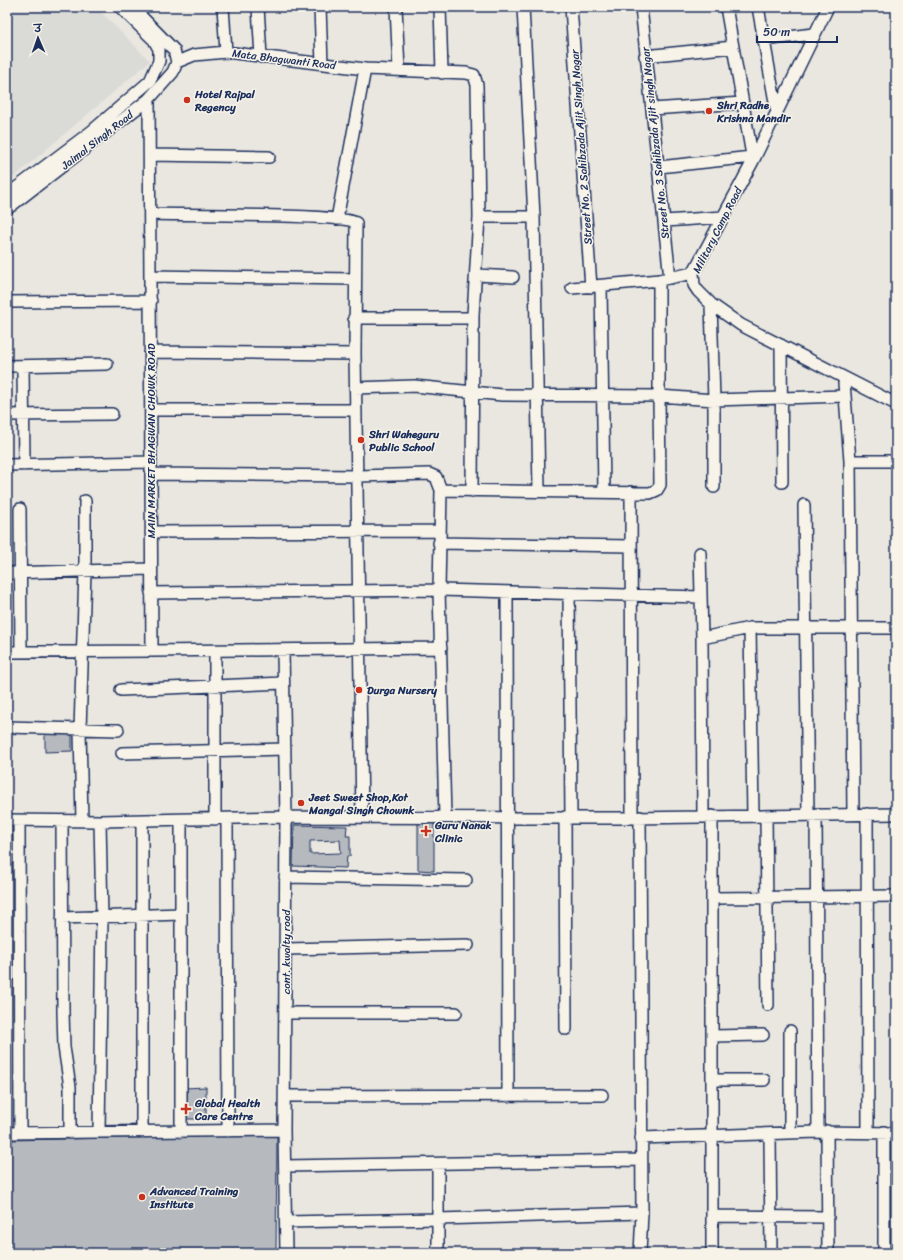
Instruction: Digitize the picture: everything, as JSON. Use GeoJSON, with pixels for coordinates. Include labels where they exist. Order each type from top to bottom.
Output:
{"type":"FeatureCollection","features":[{"type":"Feature","properties":{"kind":"street"},"geometry":{"type":"LineString","coordinates":[[7,195],[92,131],[150,81],[159,61],[159,49],[154,40],[120,7]]}},
{"type":"Feature","properties":{"kind":"street"},"geometry":{"type":"LineString","coordinates":[[132,7],[174,50],[177,62]]}},
{"type":"Feature","properties":{"kind":"street"},"geometry":{"type":"LineString","coordinates":[[224,7],[226,52]]}},
{"type":"Feature","properties":{"kind":"street"},"geometry":{"type":"LineString","coordinates":[[258,7],[261,57]]}},
{"type":"Feature","properties":{"kind":"street"},"geometry":{"type":"LineString","coordinates":[[320,7],[322,64]]}},
{"type":"Feature","properties":{"kind":"street"},"geometry":{"type":"LineString","coordinates":[[396,7],[400,70]]}},
{"type":"Feature","properties":{"kind":"street"},"geometry":{"type":"LineString","coordinates":[[440,7],[442,73]]}},
{"type":"Feature","properties":{"kind":"street"},"geometry":{"type":"LineString","coordinates":[[523,7],[534,217],[539,490]]}},
{"type":"Feature","properties":{"kind":"street","name":"Street No. 2 Sahibzada Ajit Singh Nagar"},"geometry":{"type":"LineString","coordinates":[[571,7],[596,286],[603,397],[604,492]]}},
{"type":"Feature","properties":{"kind":"street","name":"Street No. 3 Sahibzada Ajit singh Nagar"},"geometry":{"type":"LineString","coordinates":[[631,492],[650,493],[657,490],[660,485],[659,396],[665,222],[645,56],[641,7]]}},
{"type":"Feature","properties":{"kind":"street"},"geometry":{"type":"LineString","coordinates":[[659,166],[753,159],[726,7]]}},
{"type":"Feature","properties":{"kind":"street"},"geometry":{"type":"LineString","coordinates":[[758,7],[777,113]]}},
{"type":"Feature","properties":{"kind":"street","name":"Military Camp Road"},"geometry":{"type":"LineString","coordinates":[[828,7],[777,113],[693,273],[694,285],[711,304],[741,325],[896,404]]}},
{"type":"Feature","properties":{"kind":"street"},"geometry":{"type":"LineString","coordinates":[[763,40],[814,34]]}},
{"type":"Feature","properties":{"kind":"street"},"geometry":{"type":"LineString","coordinates":[[645,56],[733,47]]}},
{"type":"Feature","properties":{"kind":"street","name":"Mata Bhagwanti Road"},"geometry":{"type":"LineString","coordinates":[[177,62],[194,55],[226,52],[365,69],[466,73],[474,75],[477,85],[479,217]]}},
{"type":"Feature","properties":{"kind":"street","name":"Jaimal Singh Road"},"geometry":{"type":"LineString","coordinates":[[7,209],[149,99],[173,72],[177,62]]}},
{"type":"Feature","properties":{"kind":"street"},"geometry":{"type":"LineString","coordinates":[[337,219],[365,69]]}},
{"type":"Feature","properties":{"kind":"street","name":"MAIN MARKET BHAGWAN CHOWK ROAD"},"geometry":{"type":"LineString","coordinates":[[149,99],[152,651]]}},
{"type":"Feature","properties":{"kind":"street"},"geometry":{"type":"LineString","coordinates":[[652,109],[742,103]]}},
{"type":"Feature","properties":{"kind":"street"},"geometry":{"type":"LineString","coordinates":[[150,156],[269,158]]}},
{"type":"Feature","properties":{"kind":"street"},"geometry":{"type":"LineString","coordinates":[[150,214],[348,219],[356,223],[354,318],[358,476],[358,650],[362,817]]}},
{"type":"Feature","properties":{"kind":"street"},"geometry":{"type":"LineString","coordinates":[[472,491],[474,394],[473,318],[477,275],[479,217],[534,217]]}},
{"type":"Feature","properties":{"kind":"street"},"geometry":{"type":"LineString","coordinates":[[665,222],[723,217]]}},
{"type":"Feature","properties":{"kind":"street"},"geometry":{"type":"LineString","coordinates":[[572,288],[664,279],[693,273]]}},
{"type":"Feature","properties":{"kind":"street"},"geometry":{"type":"LineString","coordinates":[[477,275],[513,277]]}},
{"type":"Feature","properties":{"kind":"street"},"geometry":{"type":"LineString","coordinates":[[150,276],[354,279]]}},
{"type":"Feature","properties":{"kind":"street"},"geometry":{"type":"LineString","coordinates":[[7,302],[151,301]]}},
{"type":"Feature","properties":{"kind":"street"},"geometry":{"type":"LineString","coordinates":[[711,304],[714,400],[714,487]]}},
{"type":"Feature","properties":{"kind":"street"},"geometry":{"type":"LineString","coordinates":[[354,318],[473,318]]}},
{"type":"Feature","properties":{"kind":"street"},"geometry":{"type":"LineString","coordinates":[[781,346],[782,482]]}},
{"type":"Feature","properties":{"kind":"street"},"geometry":{"type":"LineString","coordinates":[[150,352],[355,354]]}},
{"type":"Feature","properties":{"kind":"street"},"geometry":{"type":"LineString","coordinates":[[7,366],[107,364]]}},
{"type":"Feature","properties":{"kind":"street"},"geometry":{"type":"LineString","coordinates":[[23,366],[24,465]]}},
{"type":"Feature","properties":{"kind":"street"},"geometry":{"type":"LineString","coordinates":[[844,383],[850,462],[853,814]]}},
{"type":"Feature","properties":{"kind":"street"},"geometry":{"type":"LineString","coordinates":[[355,388],[432,387],[474,394],[603,397],[659,396],[714,400],[845,396]]}},
{"type":"Feature","properties":{"kind":"street"},"geometry":{"type":"LineString","coordinates":[[151,410],[356,410]]}},
{"type":"Feature","properties":{"kind":"street"},"geometry":{"type":"LineString","coordinates":[[7,415],[112,414]]}},
{"type":"Feature","properties":{"kind":"street"},"geometry":{"type":"LineString","coordinates":[[850,462],[896,461]]}},
{"type":"Feature","properties":{"kind":"street"},"geometry":{"type":"LineString","coordinates":[[7,465],[151,462]]}},
{"type":"Feature","properties":{"kind":"street"},"geometry":{"type":"LineString","coordinates":[[151,474],[358,476],[428,474],[436,477],[441,490],[439,590],[445,817]]}},
{"type":"Feature","properties":{"kind":"street"},"geometry":{"type":"LineString","coordinates":[[441,490],[631,492],[631,596],[642,1160],[640,1253]]}},
{"type":"Feature","properties":{"kind":"street"},"geometry":{"type":"LineString","coordinates":[[82,821],[80,730],[85,571],[85,501]]}},
{"type":"Feature","properties":{"kind":"street"},"geometry":{"type":"LineString","coordinates":[[804,505],[806,628],[823,1131],[828,1217],[828,1253]]}},
{"type":"Feature","properties":{"kind":"street"},"geometry":{"type":"LineString","coordinates":[[20,509],[21,652]]}},
{"type":"Feature","properties":{"kind":"street"},"geometry":{"type":"LineString","coordinates":[[151,532],[439,531]]}},
{"type":"Feature","properties":{"kind":"street"},"geometry":{"type":"LineString","coordinates":[[439,543],[631,546]]}},
{"type":"Feature","properties":{"kind":"street"},"geometry":{"type":"LineString","coordinates":[[700,553],[707,816],[712,898],[712,1253]]}},
{"type":"Feature","properties":{"kind":"street"},"geometry":{"type":"LineString","coordinates":[[7,572],[151,569]]}},
{"type":"Feature","properties":{"kind":"street"},"geometry":{"type":"LineString","coordinates":[[151,593],[439,590],[700,597]]}},
{"type":"Feature","properties":{"kind":"street"},"geometry":{"type":"LineString","coordinates":[[507,592],[508,1096]]}},
{"type":"Feature","properties":{"kind":"street"},"geometry":{"type":"LineString","coordinates":[[566,1029],[569,594]]}},
{"type":"Feature","properties":{"kind":"street"},"geometry":{"type":"LineString","coordinates":[[702,638],[750,628],[896,628]]}},
{"type":"Feature","properties":{"kind":"street"},"geometry":{"type":"LineString","coordinates":[[750,628],[753,816]]}},
{"type":"Feature","properties":{"kind":"street"},"geometry":{"type":"LineString","coordinates":[[7,652],[83,653],[441,648]]}},
{"type":"Feature","properties":{"kind":"street"},"geometry":{"type":"LineString","coordinates":[[215,651],[215,819]]}},
{"type":"Feature","properties":{"kind":"street","name":"cont. kwalty road"},"geometry":{"type":"LineString","coordinates":[[283,651],[286,817],[286,1013],[284,1130],[286,1253]]}},
{"type":"Feature","properties":{"kind":"street"},"geometry":{"type":"LineString","coordinates":[[122,690],[284,683]]}},
{"type":"Feature","properties":{"kind":"street"},"geometry":{"type":"LineString","coordinates":[[7,727],[118,730]]}},
{"type":"Feature","properties":{"kind":"street"},"geometry":{"type":"LineString","coordinates":[[122,753],[285,749]]}},
{"type":"Feature","properties":{"kind":"street"},"geometry":{"type":"LineString","coordinates":[[867,814],[866,896],[868,1132]]}},
{"type":"Feature","properties":{"kind":"street"},"geometry":{"type":"LineString","coordinates":[[7,820],[142,821],[286,817],[636,817],[896,814]]}},
{"type":"Feature","properties":{"kind":"street"},"geometry":{"type":"LineString","coordinates":[[766,816],[768,1005]]}},
{"type":"Feature","properties":{"kind":"street"},"geometry":{"type":"LineString","coordinates":[[227,819],[228,1131]]}},
{"type":"Feature","properties":{"kind":"street"},"geometry":{"type":"LineString","coordinates":[[181,820],[181,1132]]}},
{"type":"Feature","properties":{"kind":"street"},"geometry":{"type":"LineString","coordinates":[[19,821],[20,1132]]}},
{"type":"Feature","properties":{"kind":"street"},"geometry":{"type":"LineString","coordinates":[[62,821],[63,1026],[64,1047],[70,1087],[70,1132]]}},
{"type":"Feature","properties":{"kind":"street"},"geometry":{"type":"LineString","coordinates":[[99,1132],[102,917],[100,821]]}},
{"type":"Feature","properties":{"kind":"street"},"geometry":{"type":"LineString","coordinates":[[142,821],[142,1132]]}},
{"type":"Feature","properties":{"kind":"street"},"geometry":{"type":"LineString","coordinates":[[285,877],[466,880]]}},
{"type":"Feature","properties":{"kind":"street"},"geometry":{"type":"LineString","coordinates":[[712,898],[896,896]]}},
{"type":"Feature","properties":{"kind":"street"},"geometry":{"type":"LineString","coordinates":[[62,918],[181,914]]}},
{"type":"Feature","properties":{"kind":"street"},"geometry":{"type":"LineString","coordinates":[[286,949],[468,945]]}},
{"type":"Feature","properties":{"kind":"street"},"geometry":{"type":"LineString","coordinates":[[286,1013],[456,1013]]}},
{"type":"Feature","properties":{"kind":"street"},"geometry":{"type":"LineString","coordinates":[[790,1031],[790,1133]]}},
{"type":"Feature","properties":{"kind":"street"},"geometry":{"type":"LineString","coordinates":[[712,1036],[763,1035]]}},
{"type":"Feature","properties":{"kind":"street"},"geometry":{"type":"LineString","coordinates":[[712,1080],[764,1080]]}},
{"type":"Feature","properties":{"kind":"street"},"geometry":{"type":"LineString","coordinates":[[285,1096],[602,1095]]}},
{"type":"Feature","properties":{"kind":"street"},"geometry":{"type":"LineString","coordinates":[[7,1133],[284,1130]]}},
{"type":"Feature","properties":{"kind":"street"},"geometry":{"type":"LineString","coordinates":[[641,1138],[823,1131],[896,1133]]}},
{"type":"Feature","properties":{"kind":"street"},"geometry":{"type":"LineString","coordinates":[[884,1132],[884,1253]]}},
{"type":"Feature","properties":{"kind":"street"},"geometry":{"type":"LineString","coordinates":[[770,1134],[771,1253]]}},
{"type":"Feature","properties":{"kind":"street"},"geometry":{"type":"LineString","coordinates":[[285,1166],[438,1165],[642,1160]]}},
{"type":"Feature","properties":{"kind":"street"},"geometry":{"type":"LineString","coordinates":[[438,1165],[438,1253]]}},
{"type":"Feature","properties":{"kind":"street"},"geometry":{"type":"LineString","coordinates":[[286,1222],[642,1213]]}},
{"type":"Feature","properties":{"kind":"street"},"geometry":{"type":"LineString","coordinates":[[712,1216],[828,1217]]}},
{"type":"Feature","properties":{"kind":"shaded area"},"geometry":{"type":"Polygon","coordinates":[[[7,7],[96,7],[150,61],[7,183],[7,7]]]}},
{"type":"Feature","properties":{"kind":"building"},"geometry":{"type":"Polygon","coordinates":[[[72,732],[72,751],[45,752],[45,733],[72,732]]]}},
{"type":"Feature","properties":{"kind":"building"},"geometry":{"type":"Polygon","coordinates":[[[418,823],[434,823],[434,871],[418,870],[418,823]]]}},
{"type":"Feature","properties":{"kind":"building"},"geometry":{"type":"Polygon","coordinates":[[[294,825],[347,826],[346,836],[350,836],[350,856],[347,856],[346,868],[293,866],[294,825]],[[340,840],[310,841],[310,854],[341,853],[340,840]]]}},
{"type":"Feature","properties":{"kind":"building"},"geometry":{"type":"Polygon","coordinates":[[[206,1087],[206,1119],[184,1119],[184,1088],[206,1087]]]}},
{"type":"Feature","properties":{"kind":"building","name":"Advanced Training Institute"},"geometry":{"type":"Polygon","coordinates":[[[277,1135],[276,1253],[7,1253],[7,1140],[277,1135]]]}},
{"type":"Feature","properties":{"kind":"place","name":"Hotel Rajpal Regency"},"geometry":{"type":"Point","coordinates":[187,100]}},
{"type":"Feature","properties":{"kind":"place","name":"Shri Radhe Krishna Mandir"},"geometry":{"type":"Point","coordinates":[709,111]}},
{"type":"Feature","properties":{"kind":"place","name":"Shri Waheguru Public School"},"geometry":{"type":"Point","coordinates":[361,440]}},
{"type":"Feature","properties":{"kind":"place","name":"Durga Nursery"},"geometry":{"type":"Point","coordinates":[359,690]}},
{"type":"Feature","properties":{"kind":"place","name":"Jeet Sweet Shop,Kot Mangal Singh Chownk"},"geometry":{"type":"Point","coordinates":[301,803]}},
{"type":"Feature","properties":{"kind":"place","name":"Guru Nanak Clinic"},"geometry":{"type":"Point","coordinates":[426,831]}},
{"type":"Feature","properties":{"kind":"place","name":"Global Health Care Centre"},"geometry":{"type":"Point","coordinates":[186,1109]}},
{"type":"Feature","properties":{"kind":"place","name":"Advanced Training Institute"},"geometry":{"type":"Point","coordinates":[142,1197]}}]}
